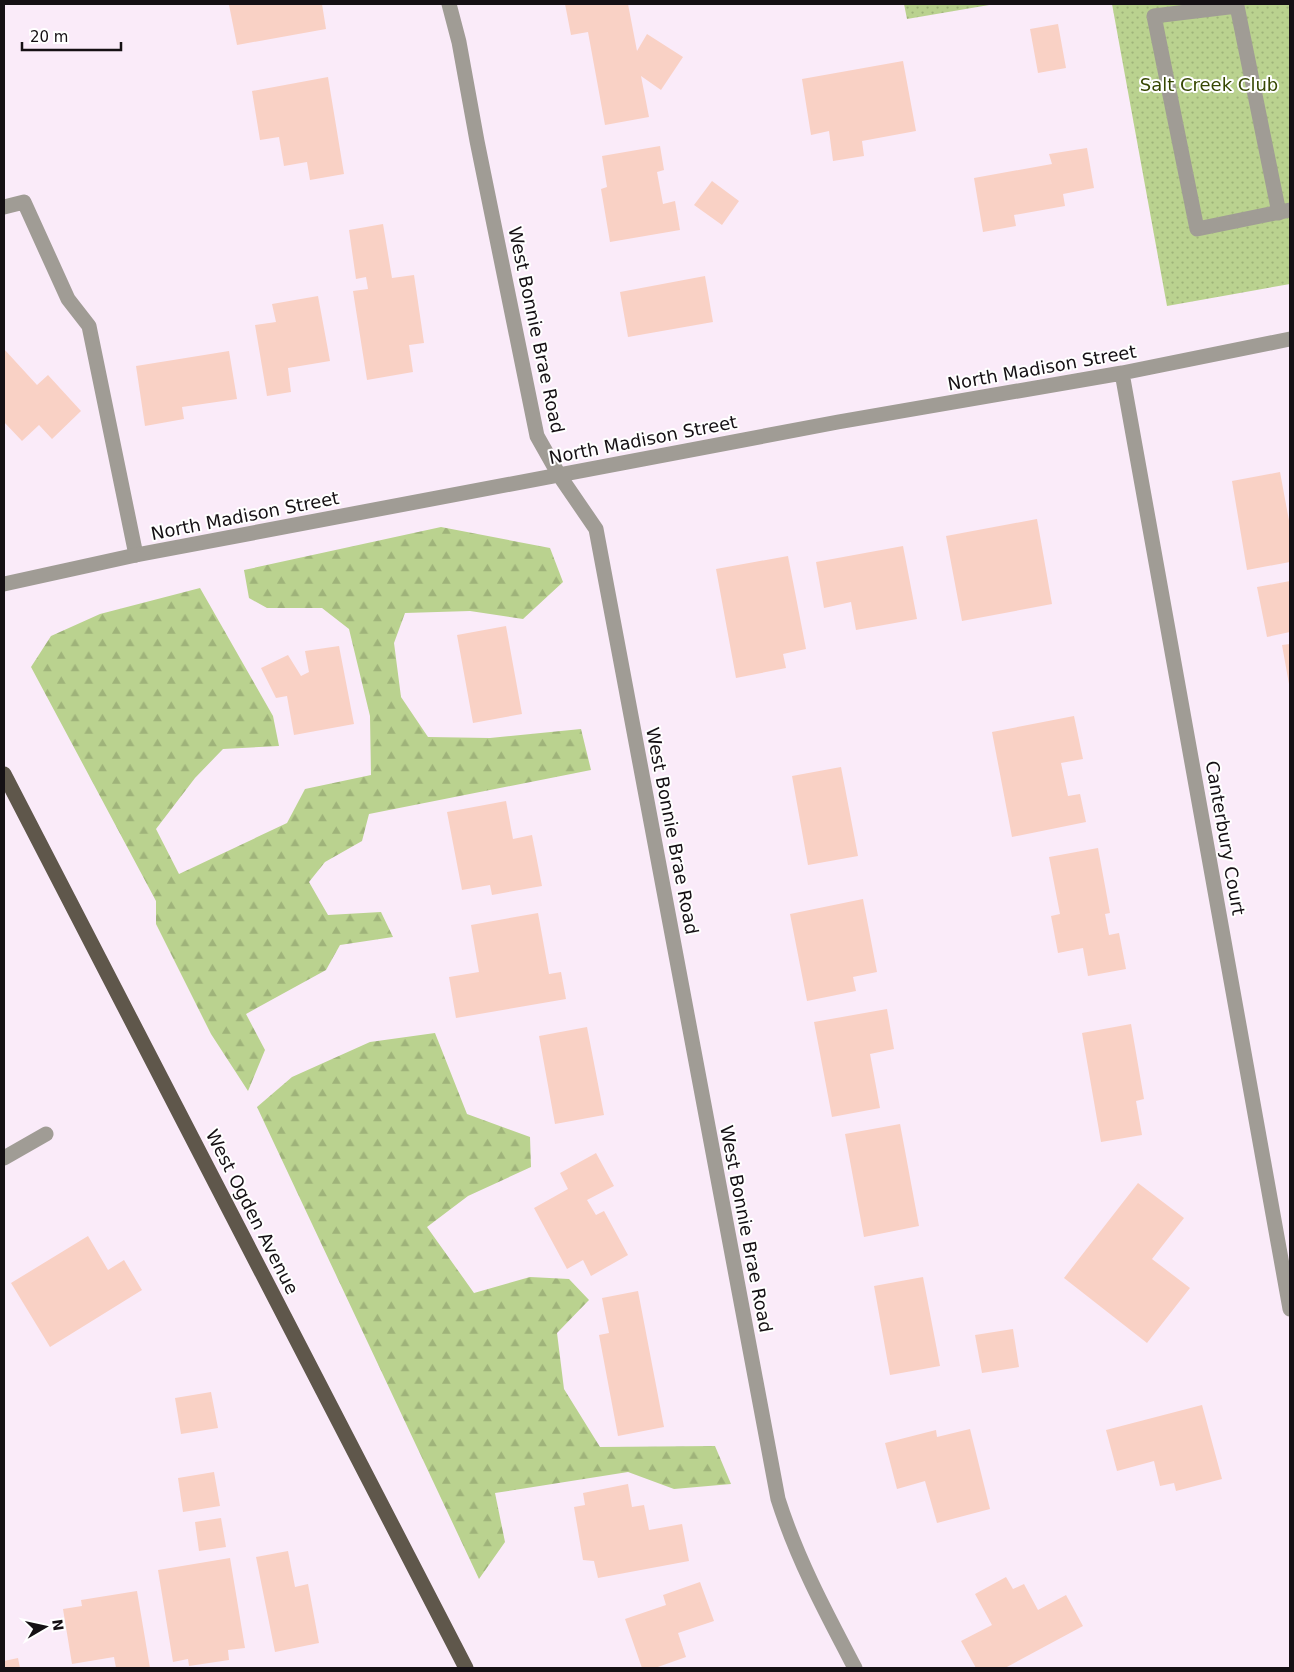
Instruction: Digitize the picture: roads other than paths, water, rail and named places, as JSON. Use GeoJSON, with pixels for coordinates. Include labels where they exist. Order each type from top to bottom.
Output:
{"type":"FeatureCollection","features":[{"type":"Feature","properties":{"kind":"main road","name":"West Ogden Avenue"},"geometry":{"type":"LineString","coordinates":[[4,774],[466,1668]]}},
{"type":"Feature","properties":{"kind":"street","name":"West Bonnie Brae Road"},"geometry":{"type":"LineString","coordinates":[[449,4],[459,42],[536,436],[559,475],[596,529],[778,1499],[803,1568],[855,1668]]}},
{"type":"Feature","properties":{"kind":"street"},"geometry":{"type":"LineString","coordinates":[[1237,6],[1284,212],[1197,229],[1154,16],[1237,6]]}},
{"type":"Feature","properties":{"kind":"street"},"geometry":{"type":"LineString","coordinates":[[4,207],[24,202],[68,299],[89,326],[136,555]]}},
{"type":"Feature","properties":{"kind":"street","name":"North Madison Street"},"geometry":{"type":"LineString","coordinates":[[4,584],[136,555],[838,422],[1122,373],[1290,339]]}},
{"type":"Feature","properties":{"kind":"street","name":"Canterbury Court"},"geometry":{"type":"LineString","coordinates":[[1122,373],[1290,1310]]}},
{"type":"Feature","properties":{"kind":"street"},"geometry":{"type":"LineString","coordinates":[[4,1158],[46,1134]]}},
{"type":"Feature","properties":{"kind":"park label","name":"Salt Creek Club"},"geometry":{"type":"Point","coordinates":[1209,85]}}]}
